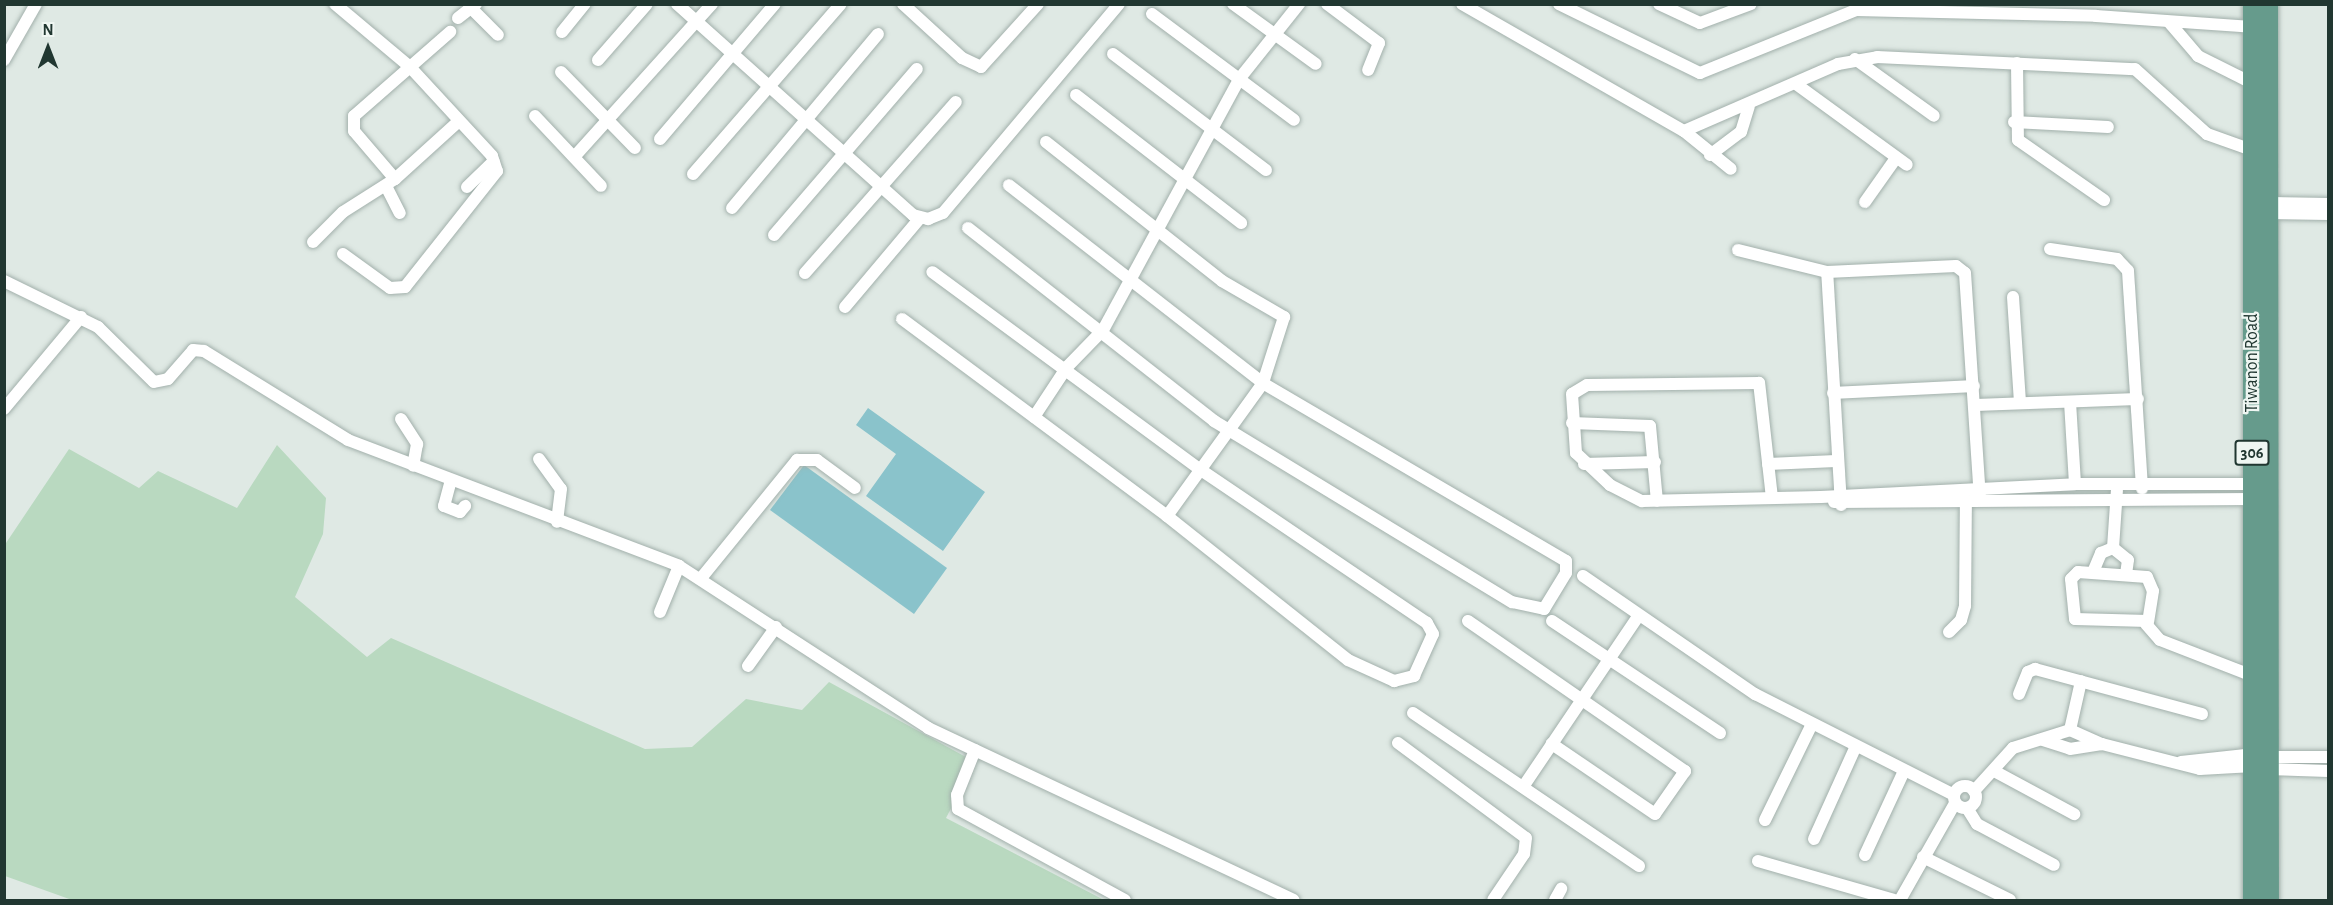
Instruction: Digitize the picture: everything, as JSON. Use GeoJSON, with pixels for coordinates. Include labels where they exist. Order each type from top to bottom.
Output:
{"type":"FeatureCollection","features":[{"type":"Feature","properties":{"kind":"main road","name":"Tiwanon Road"},"geometry":{"type":"LineString","coordinates":[[2252,4],[2252,150],[2264,206]]}},
{"type":"Feature","properties":{"kind":"main road","name":"Tiwanon Road"},"geometry":{"type":"LineString","coordinates":[[2269,4],[2264,206],[2252,491],[2253,676],[2270,900]]}},
{"type":"Feature","properties":{"kind":"main road","name":"Tiwanon Road"},"geometry":{"type":"LineString","coordinates":[[2252,900],[2261,761],[2261,240]]}},
{"type":"Feature","properties":{"kind":"street"},"geometry":{"type":"LineString","coordinates":[[4,60],[36,4]]}},
{"type":"Feature","properties":{"kind":"street"},"geometry":{"type":"LineString","coordinates":[[335,4],[410,67],[494,161],[496,177],[405,287],[390,288],[343,254]]}},
{"type":"Feature","properties":{"kind":"street"},"geometry":{"type":"LineString","coordinates":[[562,32],[585,4]]}},
{"type":"Feature","properties":{"kind":"street"},"geometry":{"type":"LineString","coordinates":[[598,60],[647,4]]}},
{"type":"Feature","properties":{"kind":"street"},"geometry":{"type":"LineString","coordinates":[[677,4],[768,88],[808,118],[880,186],[920,218]]}},
{"type":"Feature","properties":{"kind":"street"},"geometry":{"type":"LineString","coordinates":[[575,156],[608,123],[712,4]]}},
{"type":"Feature","properties":{"kind":"street"},"geometry":{"type":"LineString","coordinates":[[660,139],[775,4]]}},
{"type":"Feature","properties":{"kind":"street"},"geometry":{"type":"LineString","coordinates":[[693,174],[841,4]]}},
{"type":"Feature","properties":{"kind":"street"},"geometry":{"type":"LineString","coordinates":[[910,7],[962,58],[981,67],[1038,4]]}},
{"type":"Feature","properties":{"kind":"street"},"geometry":{"type":"LineString","coordinates":[[845,308],[920,218],[944,213],[1119,4]]}},
{"type":"Feature","properties":{"kind":"street"},"geometry":{"type":"LineString","coordinates":[[1233,4],[1316,64]]}},
{"type":"Feature","properties":{"kind":"street"},"geometry":{"type":"LineString","coordinates":[[1034,417],[1066,367],[1103,330],[1161,230],[1239,78],[1299,4]]}},
{"type":"Feature","properties":{"kind":"street"},"geometry":{"type":"LineString","coordinates":[[1327,4],[1379,43],[1368,70]]}},
{"type":"Feature","properties":{"kind":"street"},"geometry":{"type":"LineString","coordinates":[[1462,4],[1684,131],[1731,169]]}},
{"type":"Feature","properties":{"kind":"street"},"geometry":{"type":"LineString","coordinates":[[1559,4],[1700,73],[1847,11],[2095,10],[2169,22],[2252,27]]}},
{"type":"Feature","properties":{"kind":"street"},"geometry":{"type":"LineString","coordinates":[[1659,4],[1700,23],[1751,4]]}},
{"type":"Feature","properties":{"kind":"street"},"geometry":{"type":"LineString","coordinates":[[458,18],[474,6],[498,35]]}},
{"type":"Feature","properties":{"kind":"street"},"geometry":{"type":"LineString","coordinates":[[1152,14],[1294,120]]}},
{"type":"Feature","properties":{"kind":"street"},"geometry":{"type":"LineString","coordinates":[[2169,22],[2198,56],[2252,83]]}},
{"type":"Feature","properties":{"kind":"street"},"geometry":{"type":"LineString","coordinates":[[400,213],[391,183],[354,131],[352,120],[450,32]]}},
{"type":"Feature","properties":{"kind":"street"},"geometry":{"type":"LineString","coordinates":[[732,208],[878,34]]}},
{"type":"Feature","properties":{"kind":"street"},"geometry":{"type":"LineString","coordinates":[[1113,54],[1266,170]]}},
{"type":"Feature","properties":{"kind":"street"},"geometry":{"type":"LineString","coordinates":[[1684,131],[1749,106],[1855,59],[2018,63],[2135,69],[2207,134],[2252,150]]}},
{"type":"Feature","properties":{"kind":"street"},"geometry":{"type":"LineString","coordinates":[[1855,59],[1934,116]]}},
{"type":"Feature","properties":{"kind":"street"},"geometry":{"type":"LineString","coordinates":[[2018,63],[2014,122],[2018,140],[2104,200]]}},
{"type":"Feature","properties":{"kind":"street"},"geometry":{"type":"LineString","coordinates":[[774,236],[917,69]]}},
{"type":"Feature","properties":{"kind":"street"},"geometry":{"type":"LineString","coordinates":[[561,72],[608,123],[635,148]]}},
{"type":"Feature","properties":{"kind":"street"},"geometry":{"type":"LineString","coordinates":[[1796,84],[1902,162],[1865,202]]}},
{"type":"Feature","properties":{"kind":"street"},"geometry":{"type":"LineString","coordinates":[[1076,95],[1241,223]]}},
{"type":"Feature","properties":{"kind":"street"},"geometry":{"type":"LineString","coordinates":[[805,273],[956,102]]}},
{"type":"Feature","properties":{"kind":"street"},"geometry":{"type":"LineString","coordinates":[[1710,154],[1741,132],[1749,106]]}},
{"type":"Feature","properties":{"kind":"street"},"geometry":{"type":"LineString","coordinates":[[535,116],[601,186]]}},
{"type":"Feature","properties":{"kind":"street"},"geometry":{"type":"LineString","coordinates":[[313,242],[343,212],[391,183],[459,121]]}},
{"type":"Feature","properties":{"kind":"street"},"geometry":{"type":"LineString","coordinates":[[2014,122],[2108,127]]}},
{"type":"Feature","properties":{"kind":"street"},"geometry":{"type":"LineString","coordinates":[[1046,142],[1161,230],[1222,281],[1280,310],[1283,332],[1263,383],[1198,468],[1167,516]]}},
{"type":"Feature","properties":{"kind":"street"},"geometry":{"type":"LineString","coordinates":[[467,187],[494,161]]}},
{"type":"Feature","properties":{"kind":"street"},"geometry":{"type":"LineString","coordinates":[[968,228],[1230,429],[1512,602],[1544,609],[1566,573],[1566,561],[1263,383],[1133,279],[1009,185]]}},
{"type":"Feature","properties":{"kind":"street"},"geometry":{"type":"LineString","coordinates":[[2264,206],[2328,204]]}},
{"type":"Feature","properties":{"kind":"street"},"geometry":{"type":"LineString","coordinates":[[2264,206],[2328,214]]}},
{"type":"Feature","properties":{"kind":"street"},"geometry":{"type":"LineString","coordinates":[[2050,249],[2117,259],[2126,266],[2138,399],[2142,490]]}},
{"type":"Feature","properties":{"kind":"street"},"geometry":{"type":"LineString","coordinates":[[1738,250],[1827,272],[1961,266],[1974,386],[1980,500]]}},
{"type":"Feature","properties":{"kind":"street"},"geometry":{"type":"LineString","coordinates":[[902,319],[1167,516],[1360,668],[1394,681],[1414,676],[1433,634],[1427,623],[1198,468],[1066,367],[932,272]]}},
{"type":"Feature","properties":{"kind":"street"},"geometry":{"type":"LineString","coordinates":[[1827,272],[1836,461],[1840,499]]}},
{"type":"Feature","properties":{"kind":"street"},"geometry":{"type":"LineString","coordinates":[[4,281],[81,317],[111,337],[154,382],[168,379],[193,350],[204,351],[333,432],[413,466],[679,566],[702,577],[861,686],[975,750],[1294,900]]}},
{"type":"Feature","properties":{"kind":"street"},"geometry":{"type":"LineString","coordinates":[[2013,297],[2020,404]]}},
{"type":"Feature","properties":{"kind":"street"},"geometry":{"type":"LineString","coordinates":[[4,409],[81,317]]}},
{"type":"Feature","properties":{"kind":"street"},"geometry":{"type":"LineString","coordinates":[[1772,498],[1764,387],[1753,382],[1581,385],[1572,394],[1572,444],[1584,464],[1627,495],[1657,501],[1821,497],[1966,501],[2117,489]]}},
{"type":"Feature","properties":{"kind":"street"},"geometry":{"type":"LineString","coordinates":[[1833,393],[1974,386]]}},
{"type":"Feature","properties":{"kind":"street"},"geometry":{"type":"LineString","coordinates":[[1975,405],[2138,399]]}},
{"type":"Feature","properties":{"kind":"street"},"geometry":{"type":"LineString","coordinates":[[2070,402],[2075,484]]}},
{"type":"Feature","properties":{"kind":"street"},"geometry":{"type":"LineString","coordinates":[[401,419],[417,444],[413,466]]}},
{"type":"Feature","properties":{"kind":"street"},"geometry":{"type":"LineString","coordinates":[[1572,423],[1646,424],[1653,431],[1657,501]]}},
{"type":"Feature","properties":{"kind":"street"},"geometry":{"type":"LineString","coordinates":[[539,459],[561,489],[557,522]]}},
{"type":"Feature","properties":{"kind":"street"},"geometry":{"type":"LineString","coordinates":[[702,577],[797,460],[817,460],[855,488]]}},
{"type":"Feature","properties":{"kind":"street"},"geometry":{"type":"LineString","coordinates":[[1768,464],[1836,461]]}},
{"type":"Feature","properties":{"kind":"street"},"geometry":{"type":"LineString","coordinates":[[1584,464],[1655,462]]}},
{"type":"Feature","properties":{"kind":"street"},"geometry":{"type":"LineString","coordinates":[[451,480],[444,506],[459,512],[465,506]]}},
{"type":"Feature","properties":{"kind":"street"},"geometry":{"type":"LineString","coordinates":[[1840,499],[1980,486],[2075,484],[2142,490],[2252,491]]}},
{"type":"Feature","properties":{"kind":"street"},"geometry":{"type":"LineString","coordinates":[[2114,548],[2117,489]]}},
{"type":"Feature","properties":{"kind":"street"},"geometry":{"type":"LineString","coordinates":[[1949,632],[1961,620],[1965,606],[1966,501]]}},
{"type":"Feature","properties":{"kind":"street"},"geometry":{"type":"LineString","coordinates":[[2093,572],[2101,553],[2114,548]]}},
{"type":"Feature","properties":{"kind":"street"},"geometry":{"type":"LineString","coordinates":[[2114,548],[2128,560],[2126,574]]}},
{"type":"Feature","properties":{"kind":"street"},"geometry":{"type":"LineString","coordinates":[[660,612],[679,566]]}},
{"type":"Feature","properties":{"kind":"street"},"geometry":{"type":"LineString","coordinates":[[2146,624],[2152,583],[2126,574],[2093,572],[2078,572],[2071,579],[2075,619],[2146,624],[2160,640],[2253,676]]}},
{"type":"Feature","properties":{"kind":"street"},"geometry":{"type":"LineString","coordinates":[[1583,576],[1639,615],[1811,726],[1904,771],[1959,802],[1977,824],[2054,865]]}},
{"type":"Feature","properties":{"kind":"street"},"geometry":{"type":"LineString","coordinates":[[1522,787],[1639,615]]}},
{"type":"Feature","properties":{"kind":"street"},"geometry":{"type":"LineString","coordinates":[[1468,621],[1580,702],[1685,771],[1655,814],[1552,744]]}},
{"type":"Feature","properties":{"kind":"street"},"geometry":{"type":"LineString","coordinates":[[1552,621],[1720,733]]}},
{"type":"Feature","properties":{"kind":"street"},"geometry":{"type":"LineString","coordinates":[[748,666],[776,627]]}},
{"type":"Feature","properties":{"kind":"street"},"geometry":{"type":"LineString","coordinates":[[2019,694],[2031,669],[2202,714]]}},
{"type":"Feature","properties":{"kind":"street"},"geometry":{"type":"LineString","coordinates":[[2070,730],[2081,681]]}},
{"type":"Feature","properties":{"kind":"street"},"geometry":{"type":"LineString","coordinates":[[1413,713],[1639,866]]}},
{"type":"Feature","properties":{"kind":"street"},"geometry":{"type":"LineString","coordinates":[[1765,820],[1811,726]]}},
{"type":"Feature","properties":{"kind":"street"},"geometry":{"type":"LineString","coordinates":[[1974,791],[1996,772],[2013,748],[2070,730],[2102,744],[2181,762],[2200,769],[2261,761],[2328,757]]}},
{"type":"Feature","properties":{"kind":"street"},"geometry":{"type":"LineString","coordinates":[[2043,740],[2070,748],[2102,744]]}},
{"type":"Feature","properties":{"kind":"street"},"geometry":{"type":"LineString","coordinates":[[1398,743],[1526,838],[1524,854],[1493,900]]}},
{"type":"Feature","properties":{"kind":"street"},"geometry":{"type":"LineString","coordinates":[[1814,839],[1855,748]]}},
{"type":"Feature","properties":{"kind":"street"},"geometry":{"type":"LineString","coordinates":[[975,750],[957,795],[958,809],[1125,900]]}},
{"type":"Feature","properties":{"kind":"street"},"geometry":{"type":"LineString","coordinates":[[2261,761],[2328,771]]}},
{"type":"Feature","properties":{"kind":"street"},"geometry":{"type":"LineString","coordinates":[[1865,855],[1904,771]]}},
{"type":"Feature","properties":{"kind":"street"},"geometry":{"type":"LineString","coordinates":[[1996,772],[2074,814]]}},
{"type":"Feature","properties":{"kind":"street"},"geometry":{"type":"LineString","coordinates":[[1900,900],[1923,857],[1959,802],[1960,787],[1974,791]]}},
{"type":"Feature","properties":{"kind":"street"},"geometry":{"type":"LineString","coordinates":[[1959,802],[1975,801],[1974,791]]}},
{"type":"Feature","properties":{"kind":"street"},"geometry":{"type":"LineString","coordinates":[[1923,857],[2010,900]]}},
{"type":"Feature","properties":{"kind":"street"},"geometry":{"type":"LineString","coordinates":[[1758,861],[1894,900]]}},
{"type":"Feature","properties":{"kind":"green space"},"geometry":{"type":"Polygon","coordinates":[[[277,445],[326,498],[323,534],[295,597],[367,657],[391,638],[645,749],[692,747],[746,699],[802,710],[829,682],[975,762],[946,818],[1104,900],[72,900],[5,876],[4,546],[69,449],[139,488],[158,471],[237,508],[277,445]]]}},
{"type":"Feature","properties":{"kind":"water"},"geometry":{"type":"Polygon","coordinates":[[[868,408],[985,492],[943,551],[866,496],[896,454],[856,425],[868,408]]]}},
{"type":"Feature","properties":{"kind":"water"},"geometry":{"type":"Polygon","coordinates":[[[804,465],[947,568],[914,614],[770,510],[804,465]]]}}]}
